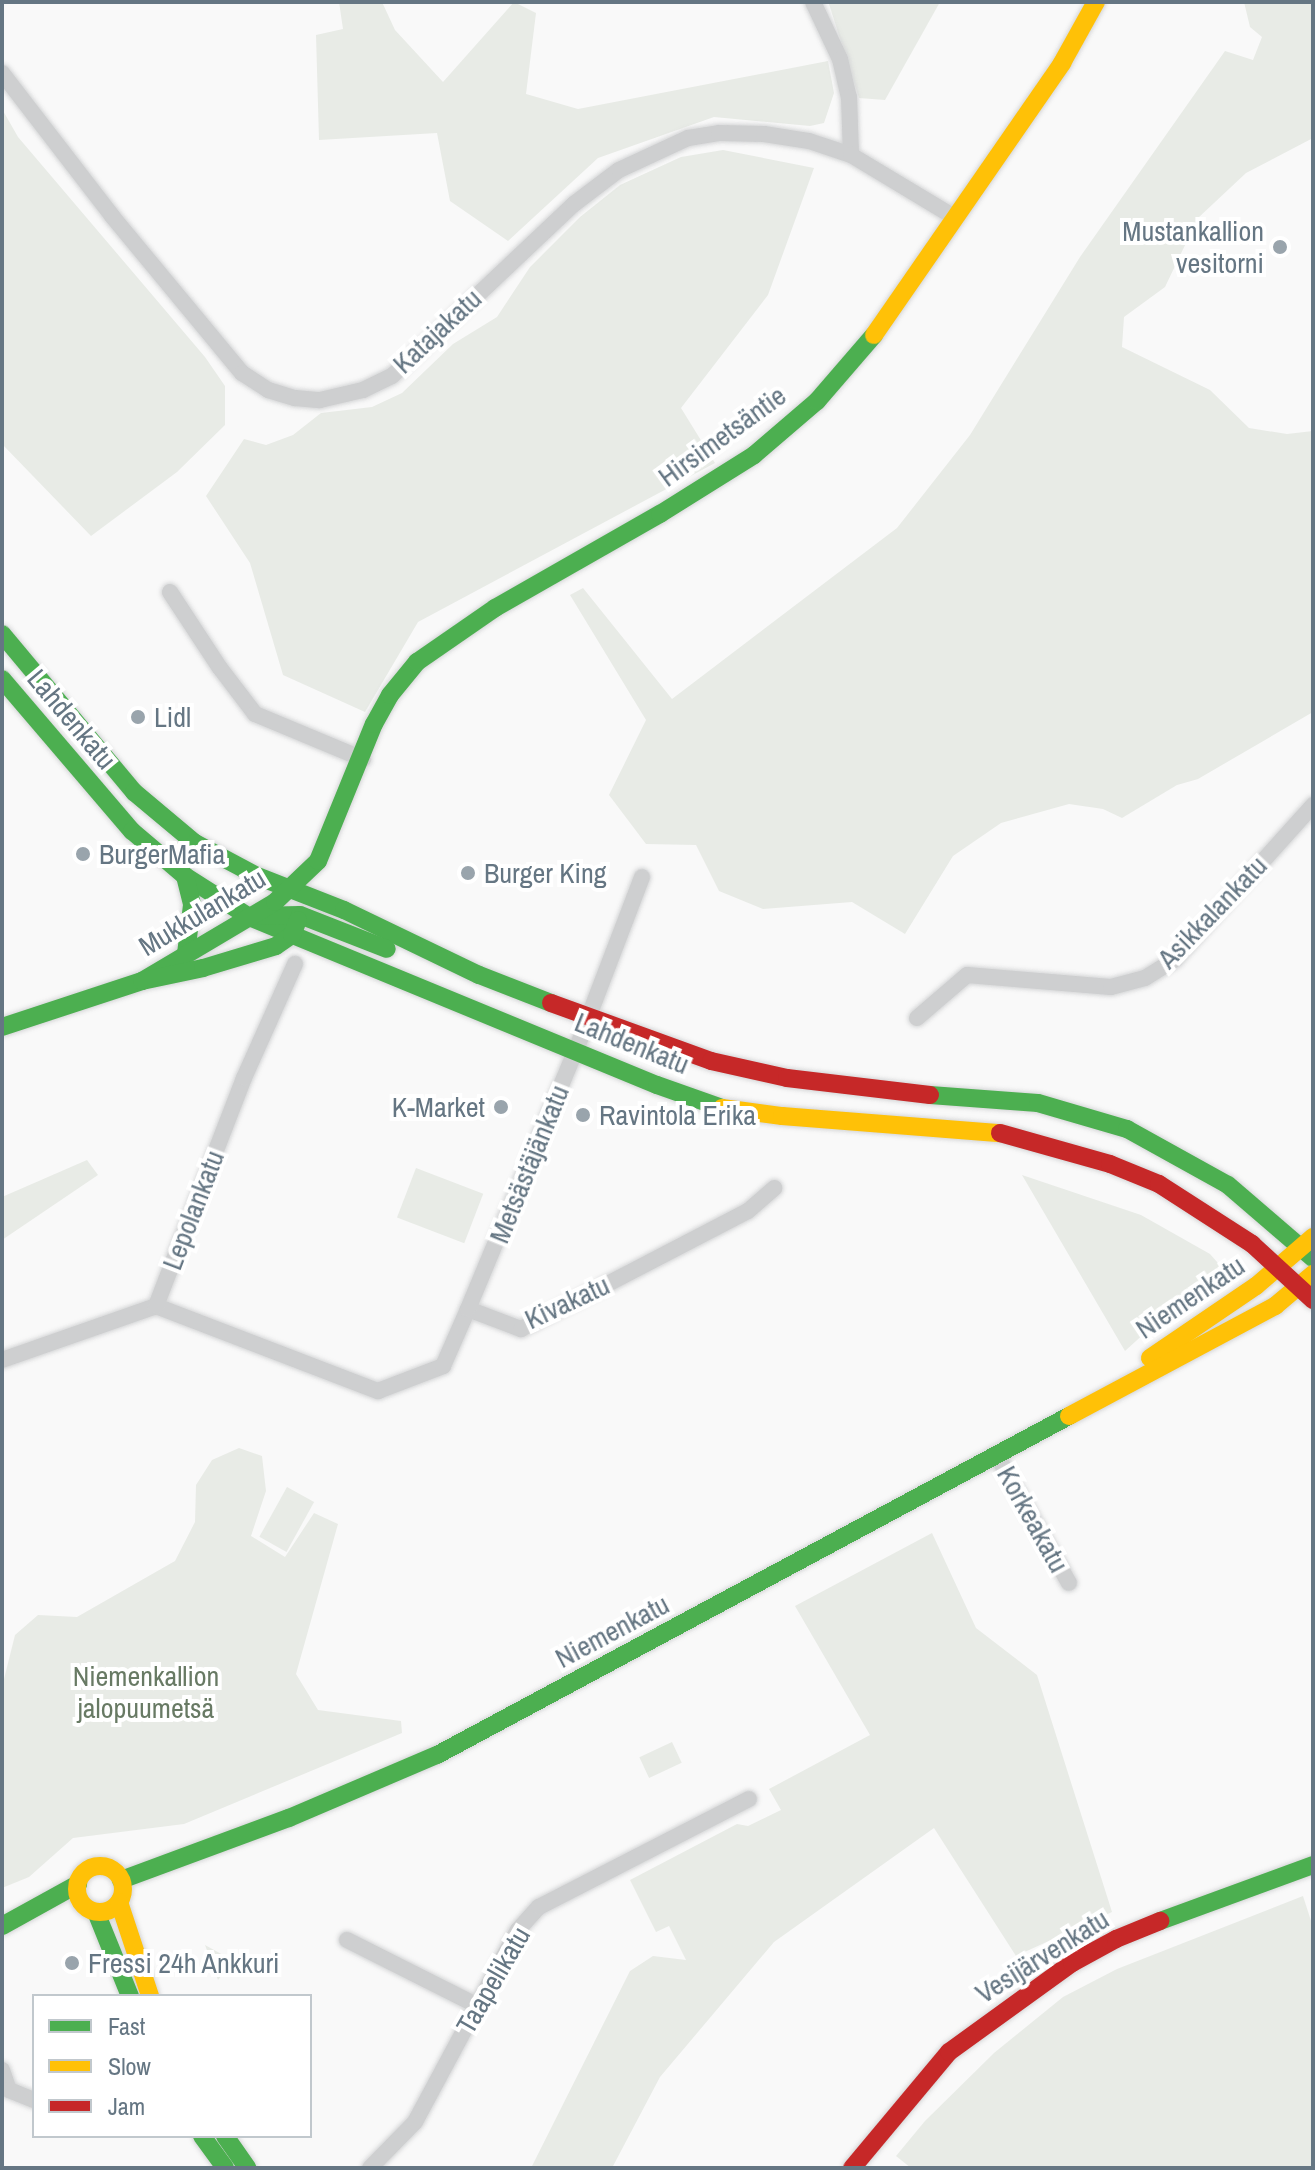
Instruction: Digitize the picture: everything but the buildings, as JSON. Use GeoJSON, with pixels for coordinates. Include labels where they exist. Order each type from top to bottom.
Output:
{"type":"FeatureCollection","features":[{"type":"Feature","properties":{"kind":"street"},"geometry":{"type":"LineString","coordinates":[[813,2],[840,59],[849,97],[851,155]]}},
{"type":"Feature","properties":{"kind":"street","name":"Hirsimetsäntie"},"geometry":{"type":"LineString","coordinates":[[292,935],[322,879],[328,844],[374,724],[390,695],[417,662],[495,608],[660,514],[754,455],[817,401],[867,344],[956,218],[1062,63],[1096,2]]}},
{"type":"Feature","properties":{"kind":"street","name":"Katajakatu"},"geometry":{"type":"LineString","coordinates":[[2,73],[112,216],[242,373],[268,390],[295,398],[320,400],[363,390],[392,376],[574,204],[619,170],[671,143],[719,133],[764,134],[809,141],[851,155],[956,218]]}},
{"type":"Feature","properties":{"kind":"street"},"geometry":{"type":"LineString","coordinates":[[170,592],[220,668],[255,714],[363,759]]}},
{"type":"Feature","properties":{"kind":"street","name":"Lahdenkatu"},"geometry":{"type":"LineString","coordinates":[[2,634],[124,780],[163,819],[236,866],[479,975],[588,1018],[711,1061],[787,1078],[867,1090],[1038,1103],[1127,1129],[1179,1155],[1228,1185],[1309,1247]]}},
{"type":"Feature","properties":{"kind":"street","name":"Lahdenkatu"},"geometry":{"type":"LineString","coordinates":[[2,679],[115,813],[185,876],[249,917],[718,1107],[782,1116],[993,1132],[1062,1148],[1159,1184],[1252,1244],[1309,1287]]}},
{"type":"Feature","properties":{"kind":"street","name":"Asikkalankatu"},"geometry":{"type":"LineString","coordinates":[[917,1018],[967,975],[1111,987],[1145,978],[1175,959],[1313,805]]}},
{"type":"Feature","properties":{"kind":"street","name":"Hirsimetsäntie"},"geometry":{"type":"LineString","coordinates":[[291,890],[328,844]]}},
{"type":"Feature","properties":{"kind":"street"},"geometry":{"type":"LineString","coordinates":[[185,876],[192,905],[186,954]]}},
{"type":"Feature","properties":{"kind":"street","name":"Metsästäjänkatu"},"geometry":{"type":"LineString","coordinates":[[468,1309],[576,1050],[642,877]]}},
{"type":"Feature","properties":{"kind":"street","name":"Mukkulankatu"},"geometry":{"type":"LineString","coordinates":[[142,981],[291,890]]}},
{"type":"Feature","properties":{"kind":"street"},"geometry":{"type":"LineString","coordinates":[[249,917],[300,915]]}},
{"type":"Feature","properties":{"kind":"street","name":"Lahdenkatu"},"geometry":{"type":"LineString","coordinates":[[300,915],[402,955],[479,975]]}},
{"type":"Feature","properties":{"kind":"street","name":"Mukkulankatu"},"geometry":{"type":"LineString","coordinates":[[2,1027],[142,981],[276,946],[292,935]]}},
{"type":"Feature","properties":{"kind":"street","name":"Lepolankatu"},"geometry":{"type":"LineString","coordinates":[[2,1360],[156,1306],[244,1078],[295,964]]}},
{"type":"Feature","properties":{"kind":"street","name":"Kivakatu"},"geometry":{"type":"LineString","coordinates":[[468,1309],[521,1329],[748,1211],[774,1188]]}},
{"type":"Feature","properties":{"kind":"street","name":"Niemenkatu"},"geometry":{"type":"LineString","coordinates":[[1111,1394],[1123,1376],[1309,1247]]}},
{"type":"Feature","properties":{"kind":"street","name":"Niemenkatu"},"geometry":{"type":"LineString","coordinates":[[121,1880],[289,1818],[437,1755],[1309,1287]]}},
{"type":"Feature","properties":{"kind":"street"},"geometry":{"type":"LineString","coordinates":[[156,1306],[378,1391],[443,1366],[468,1309]]}},
{"type":"Feature","properties":{"kind":"street","name":"Korkeakatu"},"geometry":{"type":"LineString","coordinates":[[996,1454],[1069,1583]]}},
{"type":"Feature","properties":{"kind":"street","name":"Taapelikatu"},"geometry":{"type":"LineString","coordinates":[[370,2168],[415,2122],[518,1930],[539,1907],[749,1799]]}},
{"type":"Feature","properties":{"kind":"street","name":"Vesijärvenkatu"},"geometry":{"type":"LineString","coordinates":[[852,2168],[949,2052],[1072,1963],[1116,1939],[1313,1865]]}},
{"type":"Feature","properties":{"kind":"street"},"geometry":{"type":"LineString","coordinates":[[99,1866],[111,1869],[121,1880],[123,1892],[119,1902],[108,1911],[91,1910],[5,1925],[78,1884],[86,1871],[99,1866]]}},
{"type":"Feature","properties":{"kind":"street"},"geometry":{"type":"LineString","coordinates":[[78,1884],[78,1897],[91,1910],[129,1994]]}},
{"type":"Feature","properties":{"kind":"street"},"geometry":{"type":"LineString","coordinates":[[119,1902],[149,1994]]}},
{"type":"Feature","properties":{"kind":"street"},"geometry":{"type":"LineString","coordinates":[[347,1940],[476,2005]]}},
{"type":"Feature","properties":{"kind":"street"},"geometry":{"type":"LineString","coordinates":[[2,2070],[9,2090],[32,2099]]}},
{"type":"Feature","properties":{"kind":"street"},"geometry":{"type":"LineString","coordinates":[[203,2138],[225,2168]]}},
{"type":"Feature","properties":{"kind":"street"},"geometry":{"type":"LineString","coordinates":[[226,2138],[247,2168]]}},
{"type":"Feature","properties":{"kind":"green space"},"geometry":{"type":"Polygon","coordinates":[[[339,2],[382,2],[395,30],[443,82],[514,2],[536,13],[526,94],[578,109],[828,61],[834,93],[824,123],[810,126],[714,117],[598,158],[508,241],[450,201],[437,133],[319,140],[316,35],[343,29],[339,2]]]}},
{"type":"Feature","properties":{"kind":"green space"},"geometry":{"type":"Polygon","coordinates":[[[940,2],[885,100],[859,98],[829,4],[940,2]]]}},
{"type":"Feature","properties":{"kind":"green space"},"geometry":{"type":"Polygon","coordinates":[[[1244,2],[1313,2],[1313,138],[1246,173],[1198,218],[1165,287],[1124,317],[1122,347],[1210,390],[1249,428],[1287,434],[1313,431],[1313,712],[1198,779],[1177,785],[1122,818],[1103,809],[1069,804],[1001,823],[953,856],[905,934],[852,902],[763,909],[719,891],[696,845],[646,844],[609,795],[646,720],[570,595],[583,588],[672,699],[897,528],[970,435],[1080,257],[1225,51],[1253,60],[1262,37],[1250,27],[1244,2]]]}},
{"type":"Feature","properties":{"kind":"green space"},"geometry":{"type":"Polygon","coordinates":[[[2,109],[18,137],[205,357],[225,386],[225,425],[177,472],[91,536],[2,444],[2,109]]]}},
{"type":"Feature","properties":{"kind":"green space"},"geometry":{"type":"Polygon","coordinates":[[[723,150],[814,168],[768,295],[681,408],[715,463],[418,622],[365,712],[283,675],[250,563],[206,496],[244,439],[266,445],[293,435],[321,413],[372,407],[402,393],[453,344],[497,317],[530,267],[580,217],[620,185],[681,157],[723,150]]]}},
{"type":"Feature","properties":{"kind":"green space"},"geometry":{"type":"Polygon","coordinates":[[[87,1160],[98,1175],[2,1240],[2,1197],[87,1160]]]}},
{"type":"Feature","properties":{"kind":"green space"},"geometry":{"type":"Polygon","coordinates":[[[416,1168],[483,1194],[464,1243],[397,1217],[416,1168]]]}},
{"type":"Feature","properties":{"kind":"green space"},"geometry":{"type":"Polygon","coordinates":[[[1022,1175],[1141,1215],[1210,1254],[1225,1271],[1190,1292],[1125,1351],[1022,1175]]]}},
{"type":"Feature","properties":{"kind":"green space","name":"Niemenkallion jalopuumetsä"},"geometry":{"type":"Polygon","coordinates":[[[239,1448],[262,1456],[266,1491],[251,1536],[285,1557],[314,1513],[338,1524],[296,1674],[318,1710],[401,1721],[402,1733],[184,1824],[73,1838],[29,1877],[2,1888],[2,1687],[15,1635],[38,1615],[77,1617],[175,1561],[195,1522],[196,1485],[212,1460],[239,1448]]]}},
{"type":"Feature","properties":{"kind":"green space"},"geometry":{"type":"Polygon","coordinates":[[[287,1487],[314,1502],[286,1552],[259,1537],[287,1487]]]}},
{"type":"Feature","properties":{"kind":"green space"},"geometry":{"type":"Polygon","coordinates":[[[932,1533],[976,1628],[1037,1675],[1112,1912],[1016,1956],[934,1828],[774,1942],[660,2077],[612,2168],[531,2168],[630,1971],[653,1956],[686,1960],[669,1926],[656,1932],[630,1880],[737,1824],[748,1826],[781,1810],[769,1789],[870,1735],[795,1606],[932,1533]]]}},
{"type":"Feature","properties":{"kind":"green space"},"geometry":{"type":"Polygon","coordinates":[[[672,1742],[682,1763],[649,1778],[639,1757],[672,1742]]]}},
{"type":"Feature","properties":{"kind":"green space"},"geometry":{"type":"Polygon","coordinates":[[[1303,1896],[1313,1927],[1313,2168],[911,2168],[896,2156],[925,2121],[994,2053],[1063,1997],[1117,1969],[1303,1896]]]}},
{"type":"Feature","properties":{"kind":"green space"},"geometry":{"type":"Polygon","coordinates":[[[205,1945],[234,1961],[218,1980],[205,1945]]]}},
{"type":"Feature","properties":{"kind":"traffic: fast"},"geometry":{"type":"LineString","coordinates":[[142,981],[275,902],[318,861],[374,724],[390,695],[417,662],[495,608],[660,514],[754,455],[817,401],[874,335]]}},
{"type":"Feature","properties":{"kind":"traffic: fast"},"geometry":{"type":"LineString","coordinates":[[2,634],[134,792],[195,843],[257,876],[344,910],[479,975],[551,1003]]}},
{"type":"Feature","properties":{"kind":"traffic: fast"},"geometry":{"type":"LineString","coordinates":[[2,679],[132,831],[185,876],[249,917],[657,1085],[722,1108]]}},
{"type":"Feature","properties":{"kind":"traffic: fast"},"geometry":{"type":"LineString","coordinates":[[185,876],[192,905],[186,954]]}},
{"type":"Feature","properties":{"kind":"traffic: fast"},"geometry":{"type":"LineString","coordinates":[[253,916],[300,915],[387,949]]}},
{"type":"Feature","properties":{"kind":"traffic: fast"},"geometry":{"type":"LineString","coordinates":[[2,1027],[142,981],[203,968],[276,946],[292,935],[298,920]]}},
{"type":"Feature","properties":{"kind":"traffic: fast"},"geometry":{"type":"LineString","coordinates":[[930,1095],[1038,1103],[1127,1129],[1228,1185],[1313,1258]]}},
{"type":"Feature","properties":{"kind":"traffic: fast"},"geometry":{"type":"LineString","coordinates":[[121,1880],[289,1818],[437,1755],[1069,1416]]}},
{"type":"Feature","properties":{"kind":"traffic: fast"},"geometry":{"type":"LineString","coordinates":[[1160,1921],[1313,1865]]}},
{"type":"Feature","properties":{"kind":"traffic: fast"},"geometry":{"type":"LineString","coordinates":[[2,1926],[78,1884]]}},
{"type":"Feature","properties":{"kind":"traffic: fast"},"geometry":{"type":"LineString","coordinates":[[96,1912],[129,1994]]}},
{"type":"Feature","properties":{"kind":"traffic: fast"},"geometry":{"type":"LineString","coordinates":[[203,2138],[225,2168]]}},
{"type":"Feature","properties":{"kind":"traffic: fast"},"geometry":{"type":"LineString","coordinates":[[226,2138],[247,2168]]}},
{"type":"Feature","properties":{"kind":"traffic: slow"},"geometry":{"type":"LineString","coordinates":[[874,335],[1062,63],[1096,2]]}},
{"type":"Feature","properties":{"kind":"traffic: slow"},"geometry":{"type":"LineString","coordinates":[[722,1108],[782,1116],[1000,1133]]}},
{"type":"Feature","properties":{"kind":"traffic: slow"},"geometry":{"type":"LineString","coordinates":[[1150,1358],[1256,1286],[1313,1237]]}},
{"type":"Feature","properties":{"kind":"traffic: slow"},"geometry":{"type":"LineString","coordinates":[[1069,1416],[1275,1306],[1313,1274]]}},
{"type":"Feature","properties":{"kind":"traffic: slow"},"geometry":{"type":"LineString","coordinates":[[100,1866],[116,1873],[123,1889],[116,1905],[100,1912],[84,1905],[77,1889],[84,1873],[100,1866]]}},
{"type":"Feature","properties":{"kind":"traffic: slow"},"geometry":{"type":"LineString","coordinates":[[119,1902],[149,1994]]}},
{"type":"Feature","properties":{"kind":"traffic: jam"},"geometry":{"type":"LineString","coordinates":[[551,1003],[711,1061],[787,1078],[930,1095]]}},
{"type":"Feature","properties":{"kind":"traffic: jam"},"geometry":{"type":"LineString","coordinates":[[1000,1133],[1110,1164],[1159,1184],[1252,1244],[1313,1300]]}},
{"type":"Feature","properties":{"kind":"traffic: jam"},"geometry":{"type":"LineString","coordinates":[[852,2168],[949,2052],[1072,1963],[1116,1939],[1160,1921]]}},
{"type":"Feature","properties":{"kind":"place","name":"Mustankallion vesitorni"},"geometry":{"type":"Point","coordinates":[1280,247]}},
{"type":"Feature","properties":{"kind":"place","name":"Lidl"},"geometry":{"type":"Point","coordinates":[138,717]}},
{"type":"Feature","properties":{"kind":"place","name":"BurgerMafia"},"geometry":{"type":"Point","coordinates":[83,854]}},
{"type":"Feature","properties":{"kind":"place","name":"Burger King"},"geometry":{"type":"Point","coordinates":[468,873]}},
{"type":"Feature","properties":{"kind":"place","name":"K-Market"},"geometry":{"type":"Point","coordinates":[501,1107]}},
{"type":"Feature","properties":{"kind":"place","name":"Ravintola Erika"},"geometry":{"type":"Point","coordinates":[583,1115]}},
{"type":"Feature","properties":{"kind":"place","name":"Fressi 24h Ankkuri"},"geometry":{"type":"Point","coordinates":[72,1963]}}]}
